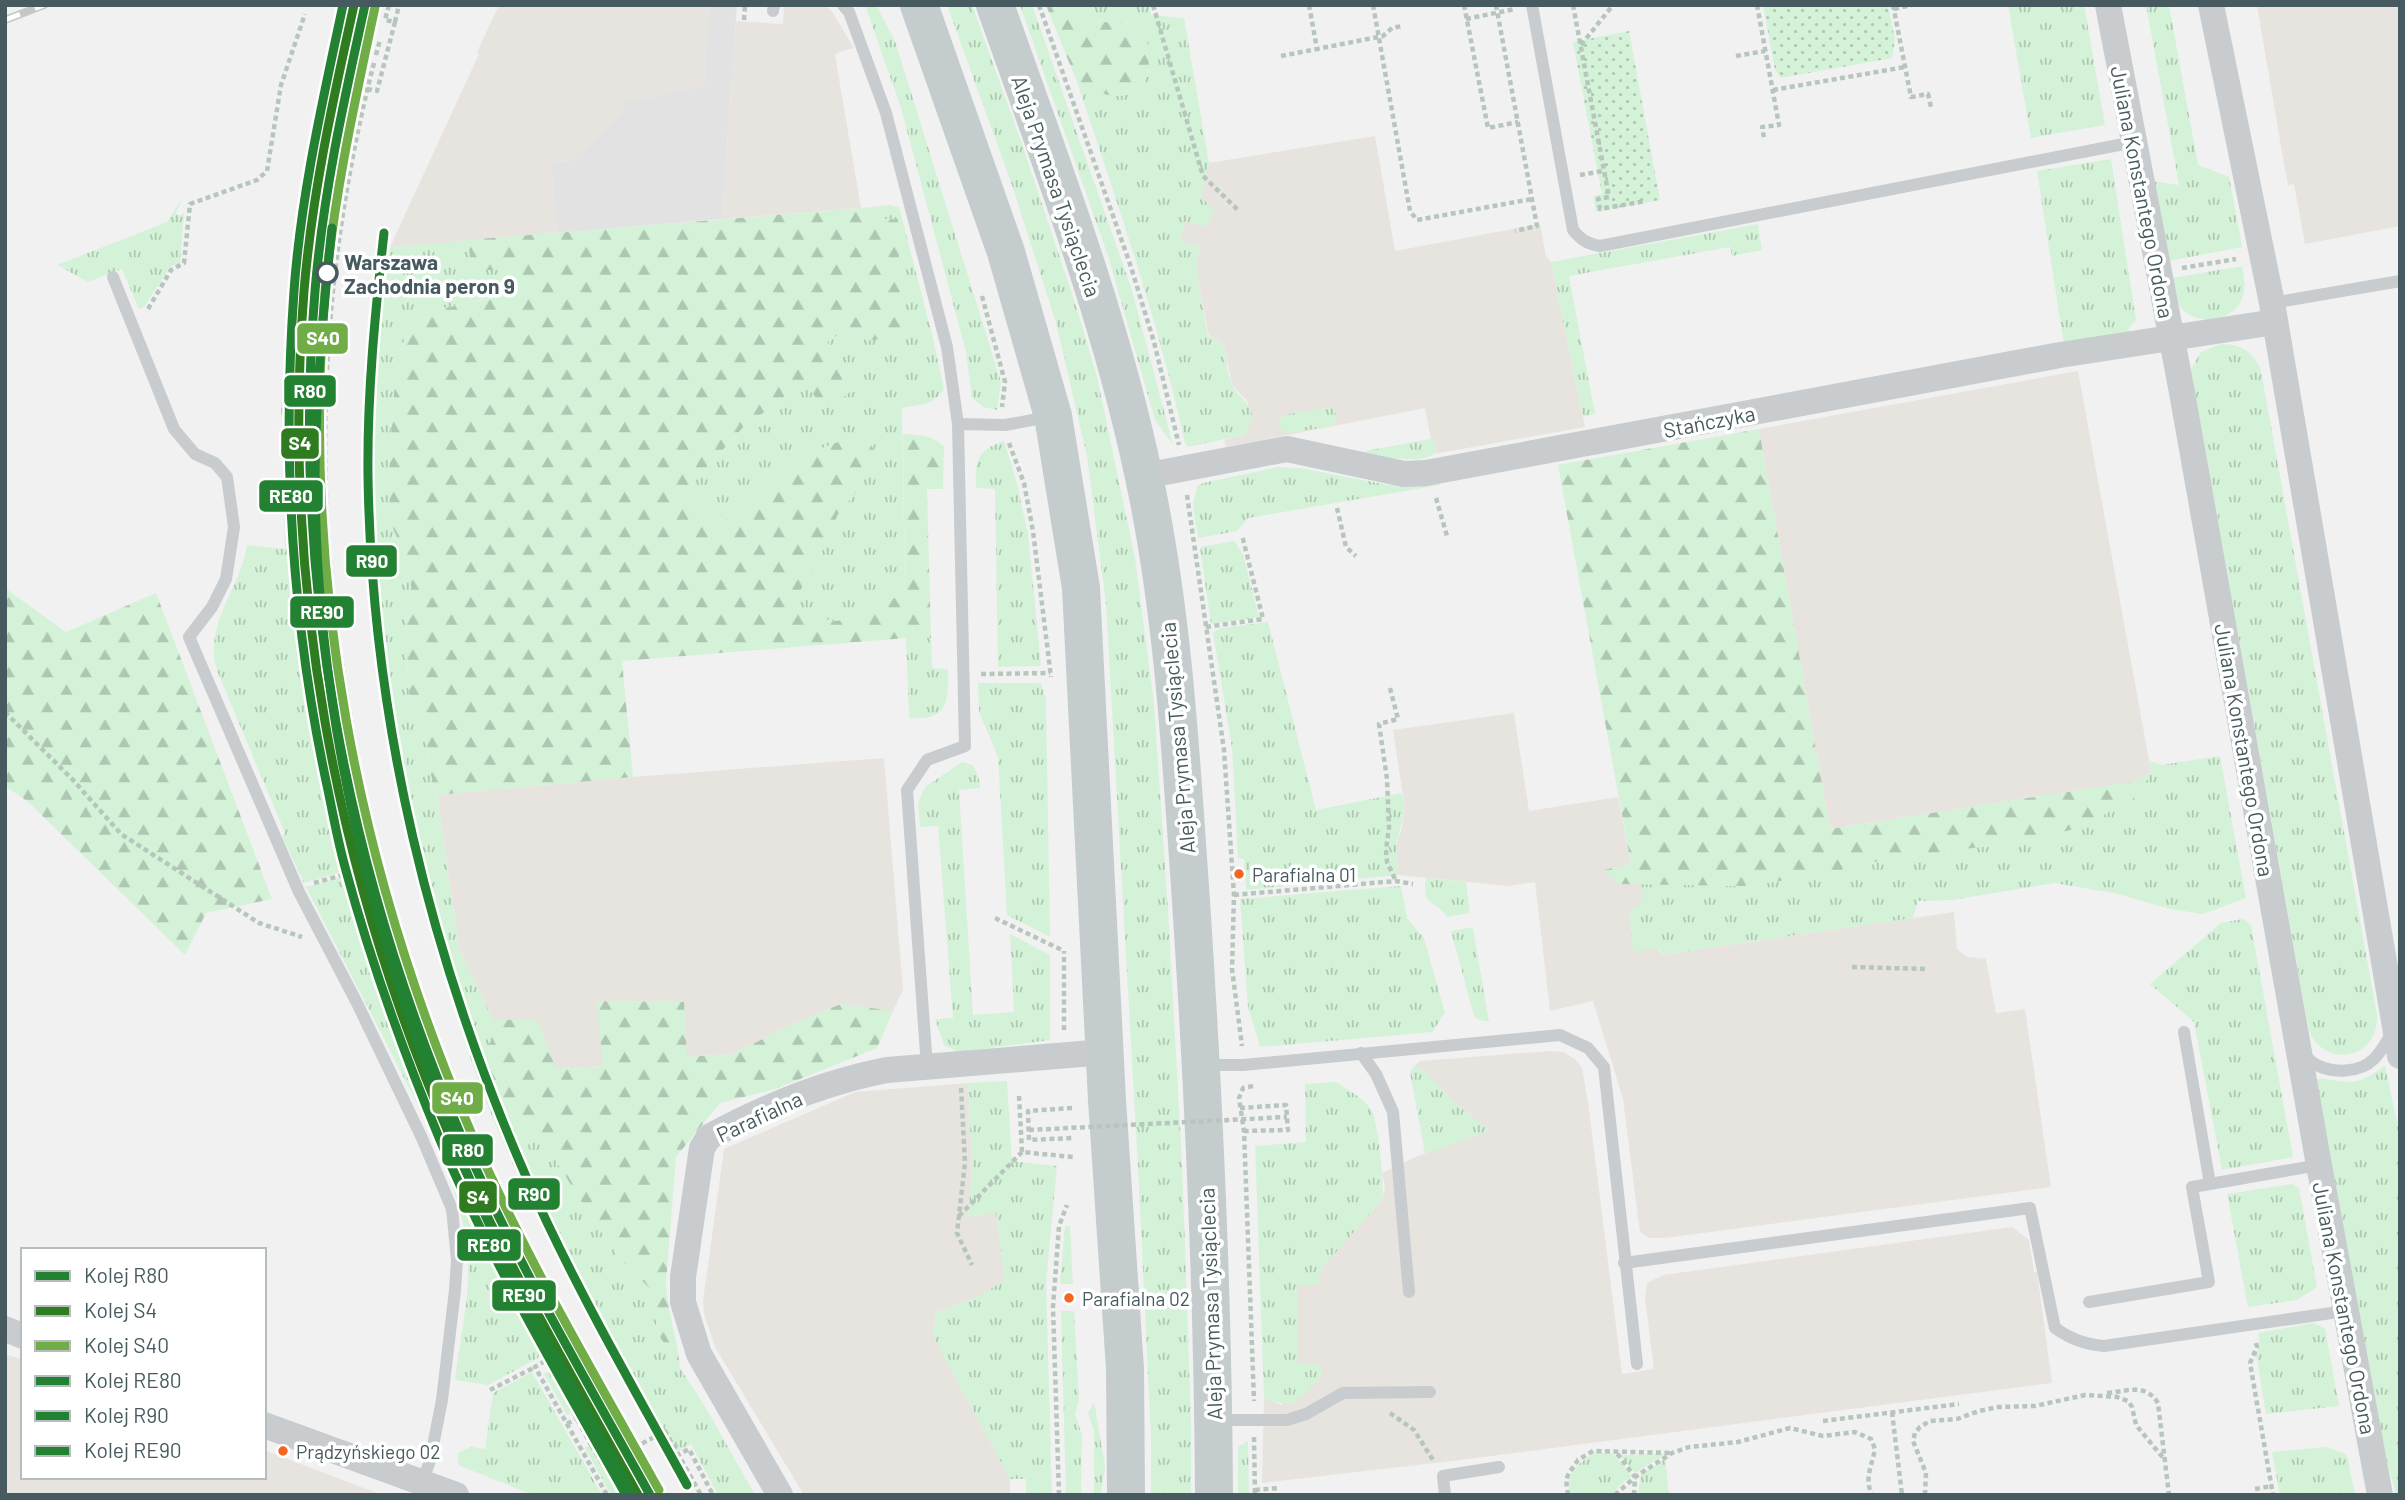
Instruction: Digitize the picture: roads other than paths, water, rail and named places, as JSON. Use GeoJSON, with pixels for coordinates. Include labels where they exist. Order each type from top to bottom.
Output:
{"type":"FeatureCollection","features":[{"type":"Feature","properties":{"kind":"main road"},"geometry":{"type":"LineString","coordinates":[[919,5],[1006,252],[1053,416],[1081,588],[1105,1052],[1125,1369],[1126,1495]]}},
{"type":"Feature","properties":{"kind":"main road","name":"Aleja Prymasa Tysiąclecia"},"geometry":{"type":"LineString","coordinates":[[995,5],[1080,245],[1144,476],[1160,564],[1177,705],[1201,1065],[1211,1275],[1214,1495]]}},
{"type":"Feature","properties":{"kind":"street","name":"Juliana Konstantego Ordona"},"geometry":{"type":"LineString","coordinates":[[2108,5],[2171,338],[2378,1484]]}},
{"type":"Feature","properties":{"kind":"street"},"geometry":{"type":"LineString","coordinates":[[2211,5],[2274,313],[2393,976],[2394,1030],[2400,1056]]}},
{"type":"Feature","properties":{"kind":"street","name":"Stańczyka"},"geometry":{"type":"LineString","coordinates":[[1144,476],[1287,449],[1404,474],[1426,472],[2047,357],[2171,338],[2274,313]]}},
{"type":"Feature","properties":{"kind":"street","name":"Parafialna"},"geometry":{"type":"LineString","coordinates":[[780,1495],[699,1354],[682,1302],[682,1276],[702,1148],[709,1137],[790,1099],[852,1076],[887,1070],[1105,1052]]}},
{"type":"Feature","properties":{"kind":"street"},"geometry":{"type":"LineString","coordinates":[[266,1426],[456,1495]]}},
{"type":"Feature","properties":{"kind":"street"},"geometry":{"type":"LineString","coordinates":[[2378,1484],[2391,1495]]}},
{"type":"Feature","properties":{"kind":"lane"},"geometry":{"type":"LineString","coordinates":[[843,5],[849,12],[886,113],[947,347],[958,424],[965,746],[927,760],[907,790],[927,1067]]}},
{"type":"Feature","properties":{"kind":"lane"},"geometry":{"type":"LineString","coordinates":[[1532,5],[1573,230],[1579,238],[1593,245],[1600,246],[2134,142]]}},
{"type":"Feature","properties":{"kind":"lane"},"geometry":{"type":"LineString","coordinates":[[113,278],[174,429],[195,454],[215,463],[227,477],[234,527],[226,579],[212,607],[189,637],[297,888],[421,1136],[452,1209],[457,1260],[453,1303],[442,1399],[430,1461],[422,1482]]}},
{"type":"Feature","properties":{"kind":"lane"},"geometry":{"type":"LineString","coordinates":[[2274,313],[2400,281]]}},
{"type":"Feature","properties":{"kind":"lane"},"geometry":{"type":"LineString","coordinates":[[958,424],[1005,425],[1053,416]]}},
{"type":"Feature","properties":{"kind":"lane"},"geometry":{"type":"LineString","coordinates":[[2300,1049],[2314,1064],[2327,1069],[2357,1069],[2372,1062],[2394,1030]]}},
{"type":"Feature","properties":{"kind":"lane"},"geometry":{"type":"LineString","coordinates":[[2184,1032],[2210,1184]]}},
{"type":"Feature","properties":{"kind":"lane"},"geometry":{"type":"LineString","coordinates":[[1201,1065],[1243,1065],[1559,1035],[1588,1048],[1604,1067],[1637,1364]]}},
{"type":"Feature","properties":{"kind":"lane"},"geometry":{"type":"LineString","coordinates":[[1361,1053],[1376,1074],[1393,1112],[1409,1292]]}},
{"type":"Feature","properties":{"kind":"lane"},"geometry":{"type":"LineString","coordinates":[[2089,1302],[2209,1282],[2192,1186],[2319,1165]]}},
{"type":"Feature","properties":{"kind":"lane"},"geometry":{"type":"LineString","coordinates":[[1624,1263],[2030,1208],[2055,1328],[2086,1344],[2104,1346],[2345,1311]]}},
{"type":"Feature","properties":{"kind":"lane"},"geometry":{"type":"LineString","coordinates":[[1214,1420],[1287,1420],[1306,1414],[1343,1393],[1430,1392]]}},
{"type":"Feature","properties":{"kind":"lane"},"geometry":{"type":"LineString","coordinates":[[1445,1495],[1443,1476],[1499,1467]]}},
{"type":"Feature","properties":{"kind":"railway"},"geometry":{"type":"LineString","coordinates":[[5,20],[44,5]]}},
{"type":"Feature","properties":{"kind":"rail line","name":"RE80"},"geometry":{"type":"LineString","coordinates":[[343,5],[302,219],[294,291],[291,354],[289,416],[293,542],[298,604],[316,728],[338,838],[355,902],[388,1005],[426,1107],[460,1186],[505,1276],[626,1495]]}},
{"type":"Feature","properties":{"kind":"rail line","name":"S4"},"geometry":{"type":"LineString","coordinates":[[354,5],[312,219],[304,291],[299,400],[301,509],[310,617],[326,725],[348,831],[376,936],[411,1040],[452,1141],[517,1276],[638,1495]]}},
{"type":"Feature","properties":{"kind":"rail line","name":"R80"},"geometry":{"type":"LineString","coordinates":[[365,5],[323,219],[315,291],[310,400],[312,508],[320,615],[336,721],[358,826],[386,930],[420,1032],[460,1133],[526,1271],[650,1495]]}},
{"type":"Feature","properties":{"kind":"rail line","name":"S40"},"geometry":{"type":"LineString","coordinates":[[375,7],[334,220],[325,292],[320,399],[322,507],[331,613],[346,720],[368,825],[396,928],[430,1030],[470,1130],[536,1268],[659,1490]]}},
{"type":"Feature","properties":{"kind":"rail line","name":"RE90"},"geometry":{"type":"LineString","coordinates":[[332,228],[317,412],[315,474],[318,568],[327,661],[341,753],[360,845],[383,935],[411,1025],[478,1199],[532,1312],[633,1495]]}},
{"type":"Feature","properties":{"kind":"rail line","name":"R90"},"geometry":{"type":"LineString","coordinates":[[384,233],[370,385],[368,477],[372,568],[381,658],[413,837],[435,925],[462,1012],[528,1181],[584,1297],[687,1485]]}},
{"type":"Feature","properties":{"kind":"place","name":"Warszawa Zachodnia peron 9"},"geometry":{"type":"Point","coordinates":[327,273]}},
{"type":"Feature","properties":{"kind":"place","name":"Parafialna 01"},"geometry":{"type":"Point","coordinates":[1239,874]}},
{"type":"Feature","properties":{"kind":"place","name":"Parafialna 02"},"geometry":{"type":"Point","coordinates":[1069,1298]}},
{"type":"Feature","properties":{"kind":"place","name":"Prądzyńskiego 02"},"geometry":{"type":"Point","coordinates":[283,1451]}}]}
